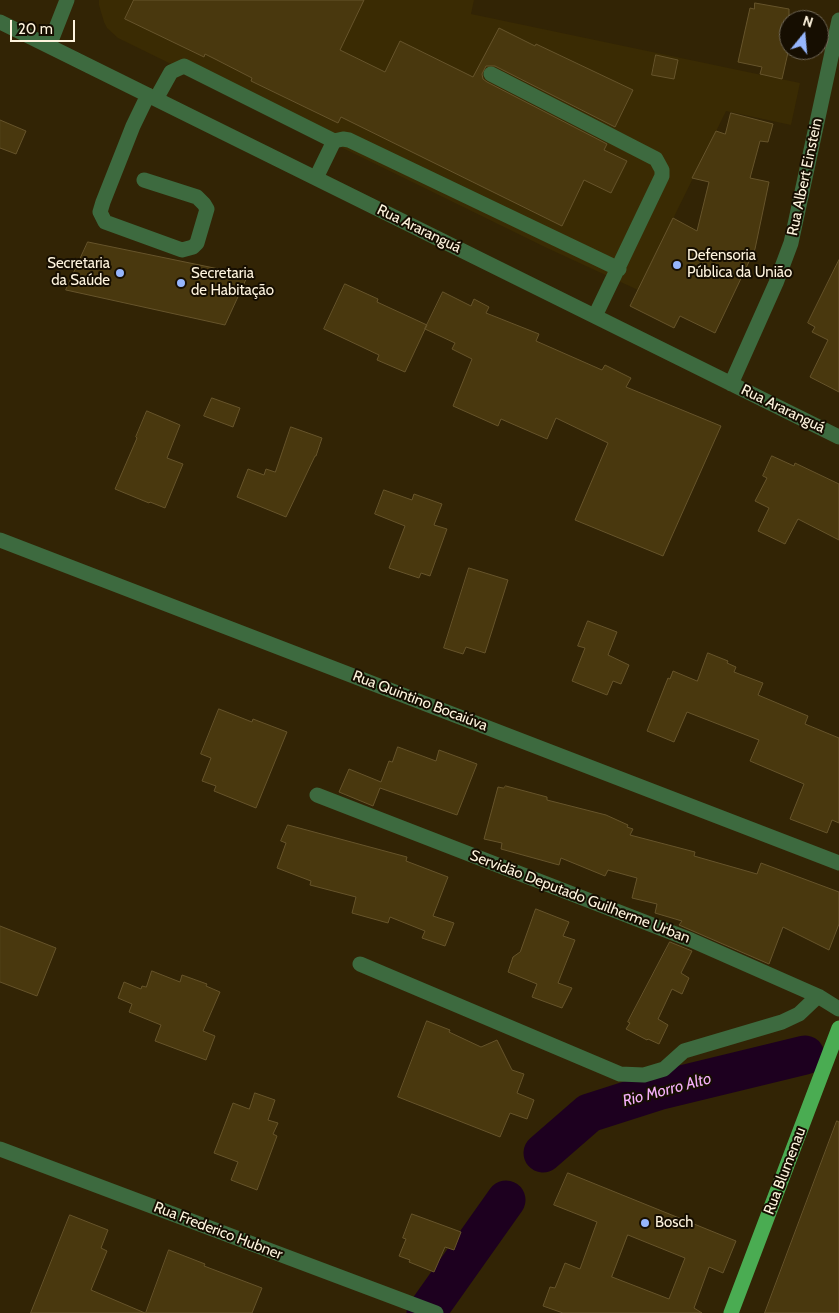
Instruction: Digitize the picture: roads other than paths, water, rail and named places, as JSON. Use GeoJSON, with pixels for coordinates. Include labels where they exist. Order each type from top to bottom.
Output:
{"type":"FeatureCollection","features":[{"type":"Feature","properties":{"kind":"main road","name":"Rua Blumenau"},"geometry":{"type":"LineString","coordinates":[[731,1313],[839,1028]]}},
{"type":"Feature","properties":{"kind":"street"},"geometry":{"type":"LineString","coordinates":[[49,46],[67,0]]}},
{"type":"Feature","properties":{"kind":"street","name":"Rua Albert Einstein"},"geometry":{"type":"LineString","coordinates":[[731,384],[776,283],[790,243],[839,20]]}},
{"type":"Feature","properties":{"kind":"street","name":"Rua Araranguá"},"geometry":{"type":"LineString","coordinates":[[0,22],[839,437]]}},
{"type":"Feature","properties":{"kind":"street"},"geometry":{"type":"LineString","coordinates":[[144,180],[197,197],[204,204],[207,209],[193,247],[182,250],[106,222],[100,212],[133,126],[171,72],[184,66],[334,141],[349,140],[619,270]]}},
{"type":"Feature","properties":{"kind":"street"},"geometry":{"type":"LineString","coordinates":[[491,74],[656,159],[660,165],[662,176],[596,316]]}},
{"type":"Feature","properties":{"kind":"street"},"geometry":{"type":"LineString","coordinates":[[316,178],[334,141]]}},
{"type":"Feature","properties":{"kind":"street","name":"Rua Quintino Bocaiúva"},"geometry":{"type":"LineString","coordinates":[[0,540],[839,863]]}},
{"type":"Feature","properties":{"kind":"street","name":"Servidão Deputado Guilherme Urban"},"geometry":{"type":"LineString","coordinates":[[316,795],[691,940],[818,996],[839,1009]]}},
{"type":"Feature","properties":{"kind":"street"},"geometry":{"type":"LineString","coordinates":[[360,964],[620,1074],[644,1075],[664,1069],[684,1051],[782,1022],[799,1014],[818,996]]}},
{"type":"Feature","properties":{"kind":"street","name":"Rua Frederico Hubner"},"geometry":{"type":"LineString","coordinates":[[0,1149],[436,1313]]}},
{"type":"Feature","properties":{"kind":"waterway","name":"Rio Morro Alto"},"geometry":{"type":"LineString","coordinates":[[543,1153],[589,1113],[661,1090],[805,1055]]}},
{"type":"Feature","properties":{"kind":"waterway","name":"Rio Morro Alto"},"geometry":{"type":"LineString","coordinates":[[426,1313],[506,1200]]}},
{"type":"Feature","properties":{"kind":"place","name":"Defensoria Pública da União"},"geometry":{"type":"Point","coordinates":[677,265]}},
{"type":"Feature","properties":{"kind":"place","name":"Secretaria da Saúde"},"geometry":{"type":"Point","coordinates":[120,273]}},
{"type":"Feature","properties":{"kind":"place","name":"Secretaria de Habitação"},"geometry":{"type":"Point","coordinates":[181,283]}},
{"type":"Feature","properties":{"kind":"place","name":"Bosch"},"geometry":{"type":"Point","coordinates":[645,1223]}}]}
